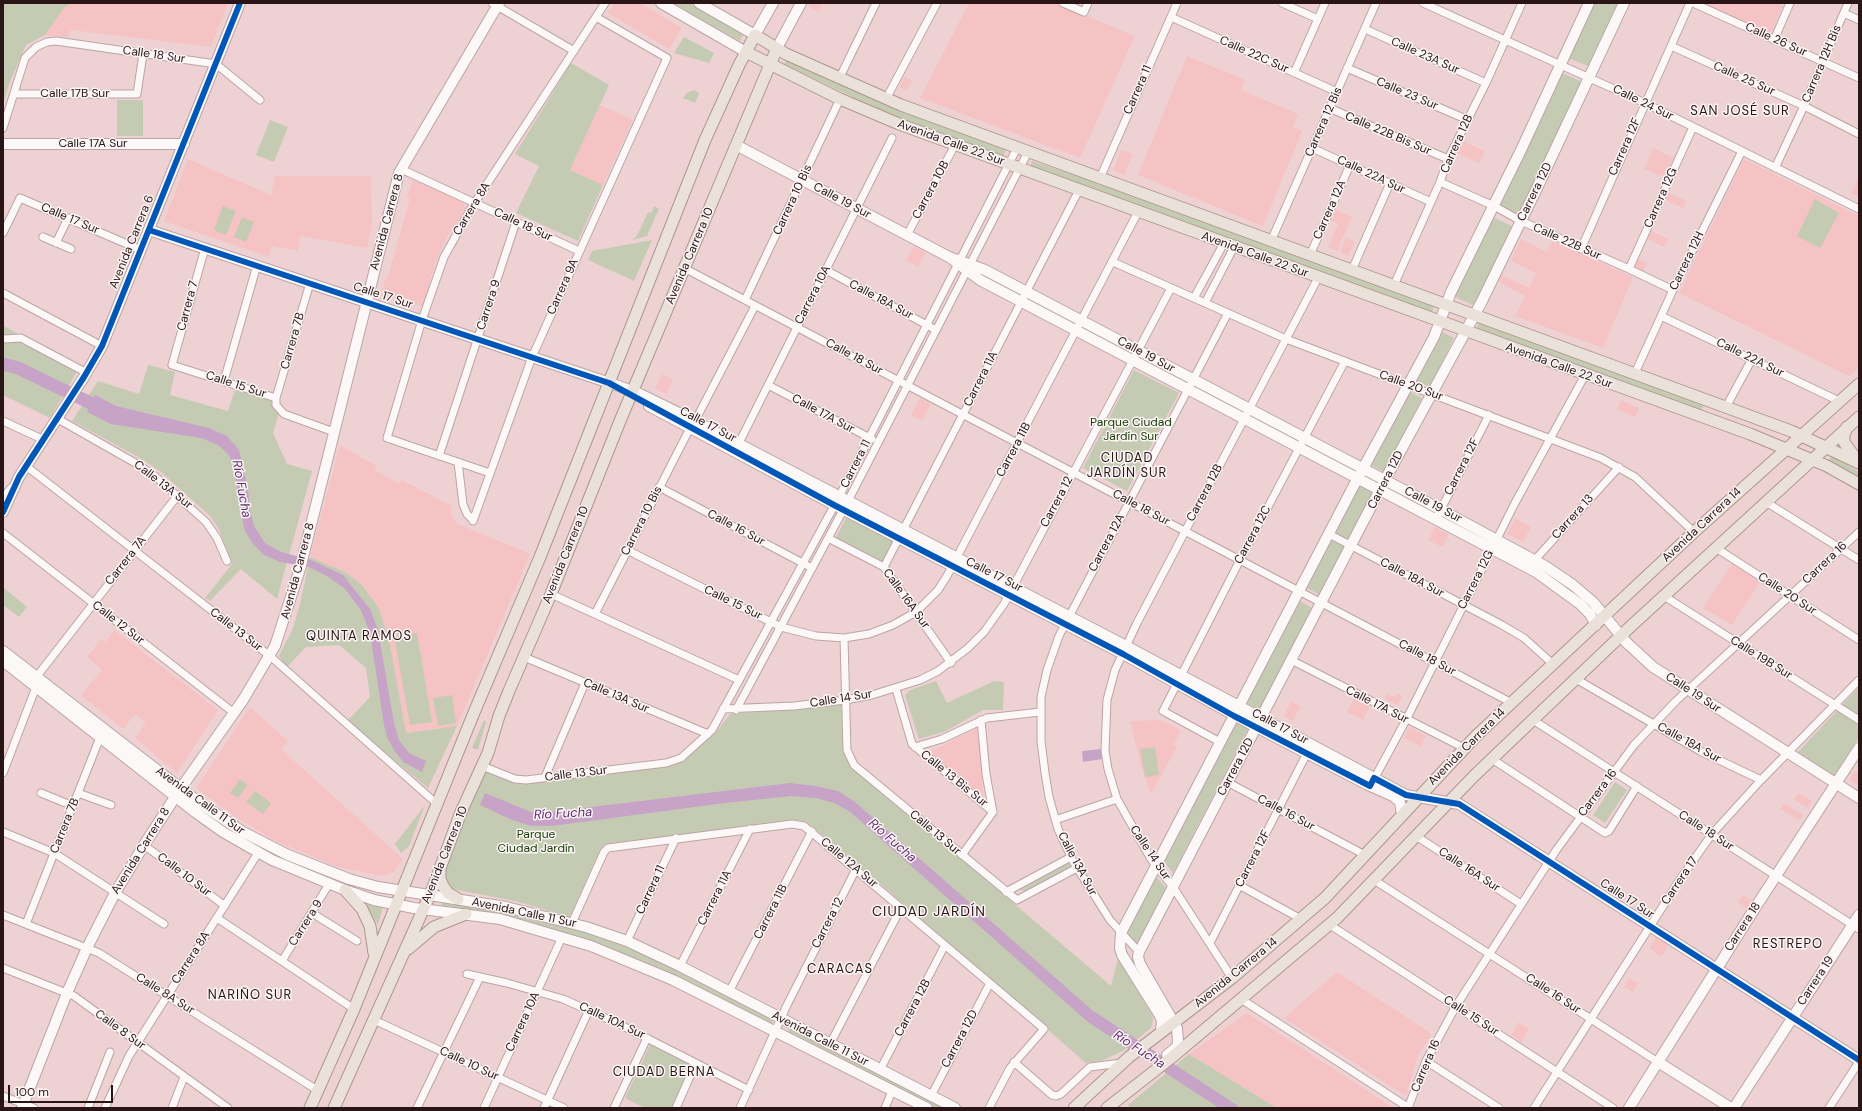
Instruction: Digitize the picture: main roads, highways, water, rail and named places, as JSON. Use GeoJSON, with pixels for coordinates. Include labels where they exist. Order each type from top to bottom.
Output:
{"type":"FeatureCollection","features":[{"type":"Feature","properties":{"kind":"main road","name":"Avenida Calle 22 Sur"},"geometry":{"type":"LineString","coordinates":[[755,36],[839,79],[886,100],[1801,435],[1859,463]]}},
{"type":"Feature","properties":{"kind":"main road","name":"Avenida Carrera 10"},"geometry":{"type":"LineString","coordinates":[[310,1108],[354,1008],[395,905],[510,629],[705,140],[755,36]]}},
{"type":"Feature","properties":{"kind":"main road","name":"Avenida Carrera 10"},"geometry":{"type":"LineString","coordinates":[[334,1108],[429,896],[482,766],[499,716],[551,594],[684,268],[777,48]]}},
{"type":"Feature","properties":{"kind":"main road","name":"Avenida Calle 22 Sur"},"geometry":{"type":"LineString","coordinates":[[746,52],[770,66],[884,118],[1786,449],[1841,473],[1859,484]]}},
{"type":"Feature","properties":{"kind":"main road","name":"Avenida Carrera 14"},"geometry":{"type":"LineString","coordinates":[[1074,1108],[1147,1042],[1232,978],[1336,888],[1464,748],[1694,532],[1859,384]]}},
{"type":"Feature","properties":{"kind":"main road","name":"Avenida Carrera 14"},"geometry":{"type":"LineString","coordinates":[[1110,1105],[1241,1000],[1330,925],[1492,759],[1620,636],[1859,417]]}},
{"type":"Feature","properties":{"kind":"main road"},"geometry":{"type":"LineString","coordinates":[[1848,427],[1844,435],[1844,442],[1859,463]]}},
{"type":"Feature","properties":{"kind":"main road"},"geometry":{"type":"LineString","coordinates":[[440,869],[440,879],[443,886],[448,893],[458,899]]}},
{"type":"Feature","properties":{"kind":"main road"},"geometry":{"type":"LineString","coordinates":[[345,890],[358,904],[370,926],[374,957]]}},
{"type":"Feature","properties":{"kind":"main road"},"geometry":{"type":"LineString","coordinates":[[402,955],[434,927],[466,914]]}},
{"type":"Feature","properties":{"kind":"water"},"geometry":{"type":"Polygon","coordinates":[[[95,395],[116,406],[209,428],[227,436],[239,450],[248,489],[250,511],[254,526],[265,543],[281,552],[309,559],[343,575],[370,609],[378,630],[394,723],[399,740],[409,753],[426,761],[422,772],[403,762],[387,737],[370,633],[361,610],[345,589],[327,576],[309,567],[280,562],[264,555],[253,544],[245,531],[234,468],[229,455],[218,445],[201,438],[111,424],[87,412],[95,395]]]}},
{"type":"Feature","properties":{"kind":"water"},"geometry":{"type":"Polygon","coordinates":[[[1101,749],[1102,759],[1083,762],[1082,751],[1101,749]]]}},
{"type":"Feature","properties":{"kind":"water"},"geometry":{"type":"Polygon","coordinates":[[[790,783],[816,786],[838,791],[855,802],[1092,1010],[1241,1108],[1219,1108],[1088,1022],[849,811],[834,803],[816,798],[791,796],[725,803],[552,826],[531,826],[512,820],[480,805],[485,793],[531,812],[550,812],[790,783]]]}},
{"type":"Feature","properties":{"kind":"waterway","name":"Río Fucha"},"geometry":{"type":"LineString","coordinates":[[3,364],[18,368],[107,411]]}},
{"type":"Feature","properties":{"kind":"district","name":"SAN JOSÉ SUR"},"geometry":{"type":"Point","coordinates":[1740,112]}},
{"type":"Feature","properties":{"kind":"district","name":"CIUDAD JARDÍN SUR"},"geometry":{"type":"Point","coordinates":[1127,466]}},
{"type":"Feature","properties":{"kind":"district","name":"QUINTA RAMOS"},"geometry":{"type":"Point","coordinates":[359,637]}},
{"type":"Feature","properties":{"kind":"district","name":"CIUDAD JARDÍN"},"geometry":{"type":"Point","coordinates":[929,912]}},
{"type":"Feature","properties":{"kind":"district","name":"RESTREPO"},"geometry":{"type":"Point","coordinates":[1788,945]}},
{"type":"Feature","properties":{"kind":"district","name":"CARACAS"},"geometry":{"type":"Point","coordinates":[840,970]}},
{"type":"Feature","properties":{"kind":"district","name":"NARIÑO SUR"},"geometry":{"type":"Point","coordinates":[250,996]}},
{"type":"Feature","properties":{"kind":"district","name":"CIUDAD BERNA"},"geometry":{"type":"Point","coordinates":[664,1073]}},
{"type":"Feature","properties":{"kind":"park label","name":"Parque Ciudad Jardín Sur"},"geometry":{"type":"Point","coordinates":[1131,430]}},
{"type":"Feature","properties":{"kind":"park label","name":"Parque Ciudad Jardín"},"geometry":{"type":"Point","coordinates":[536,842]}}]}
